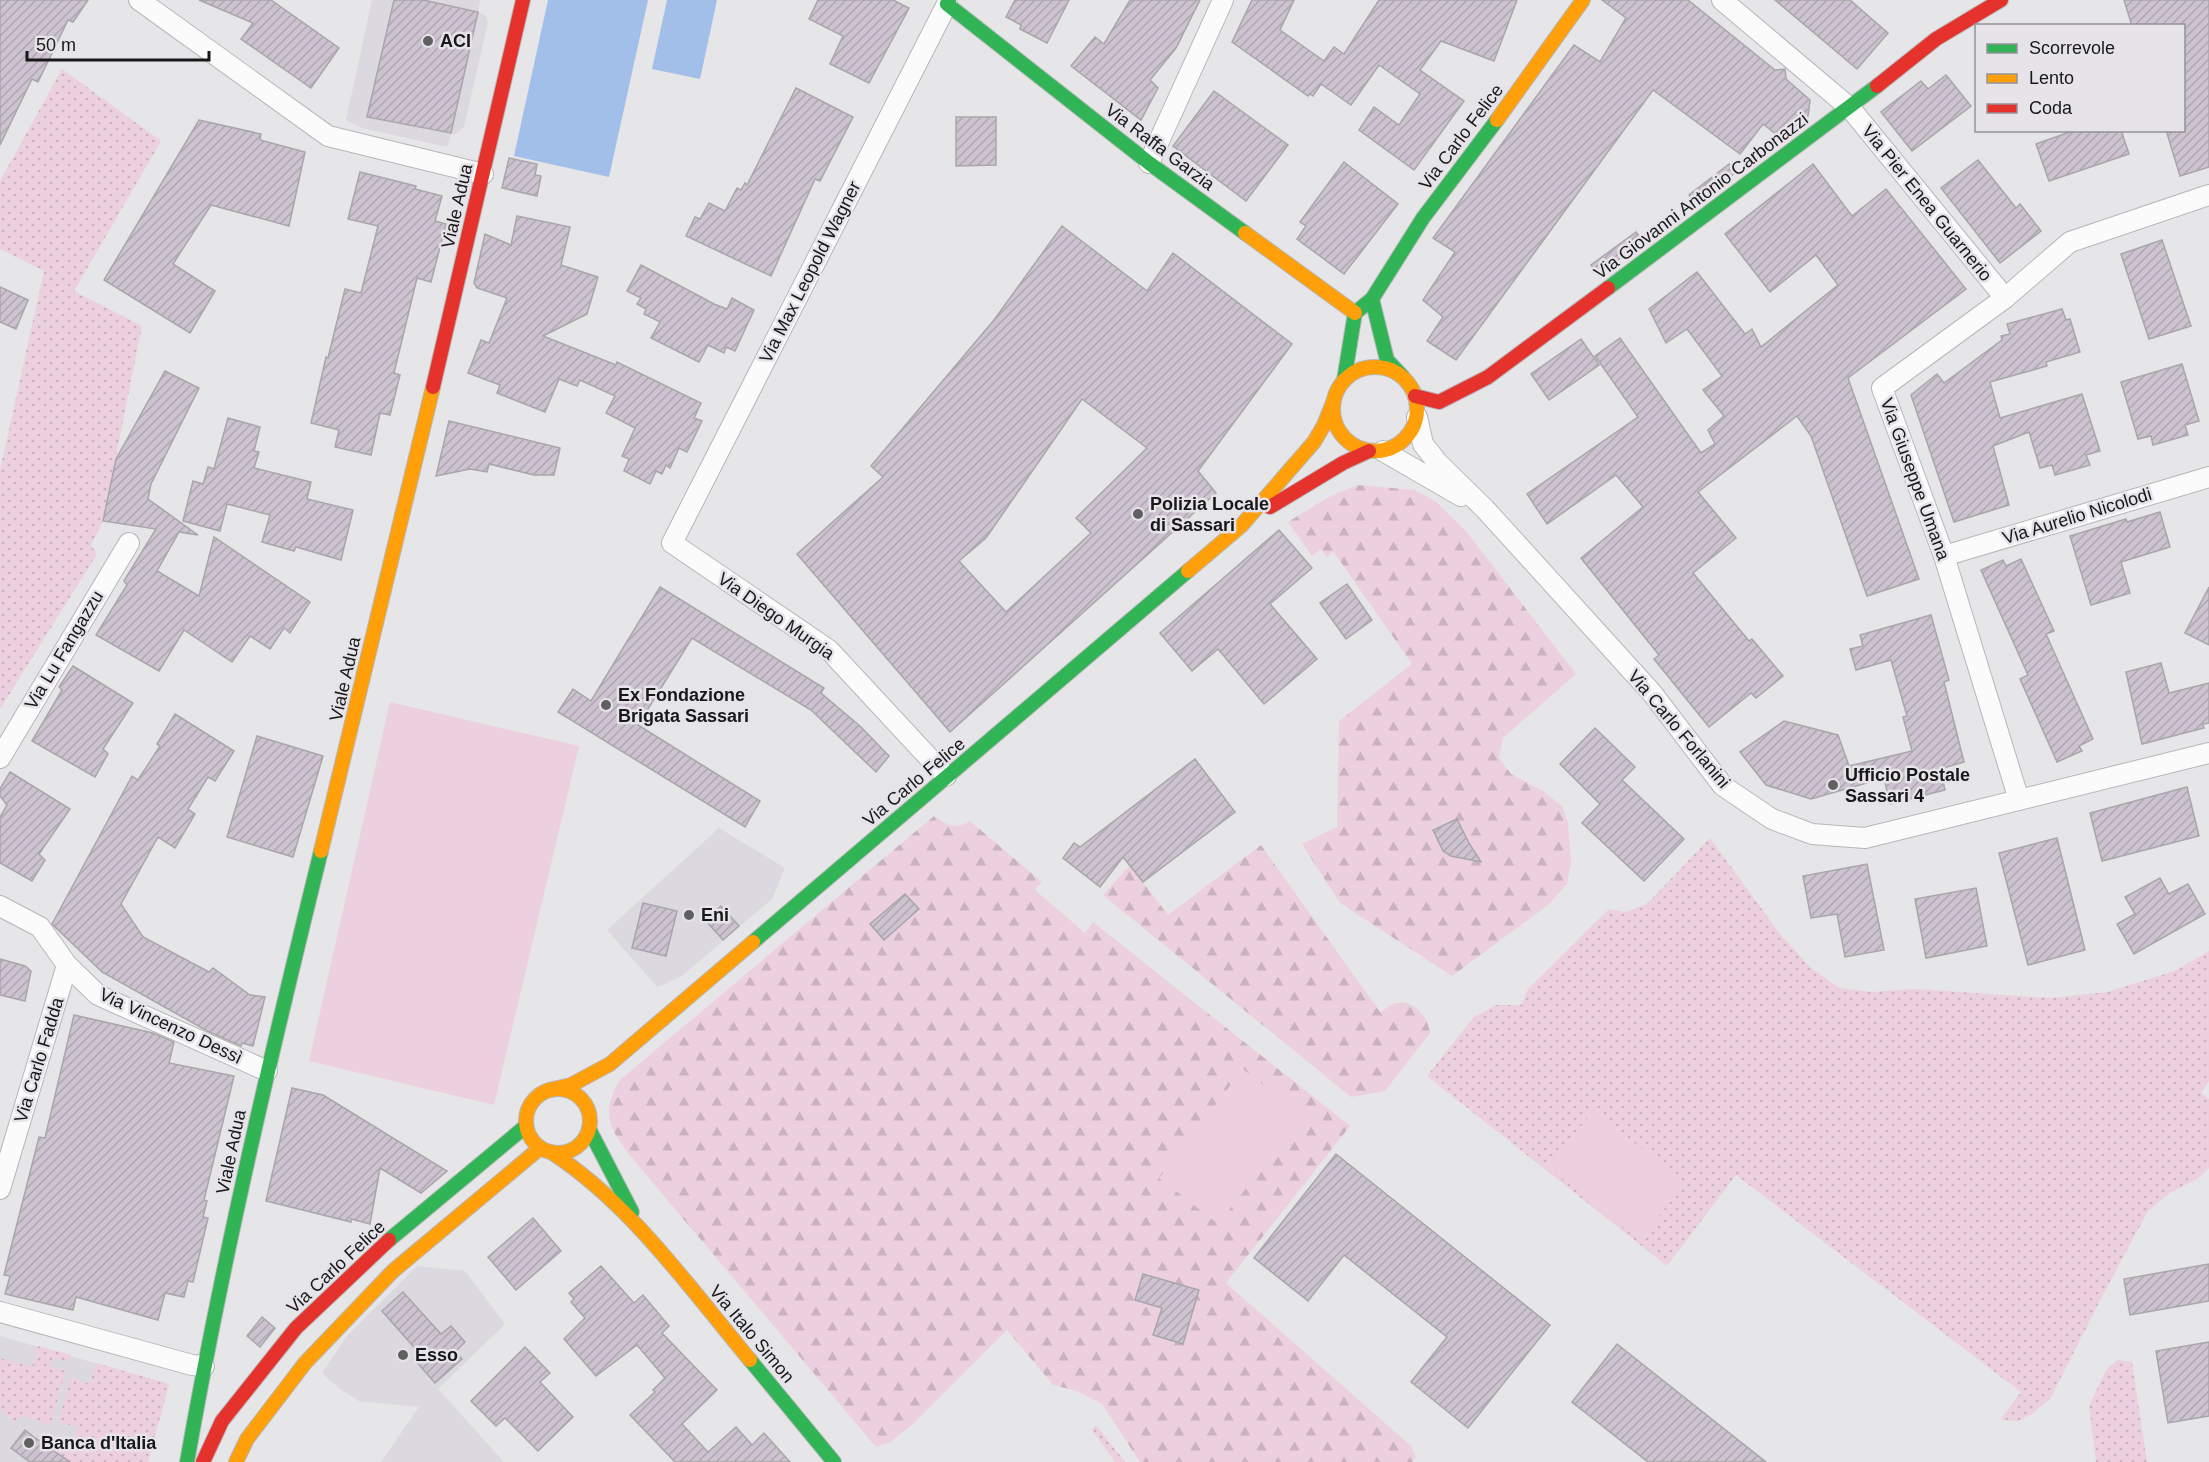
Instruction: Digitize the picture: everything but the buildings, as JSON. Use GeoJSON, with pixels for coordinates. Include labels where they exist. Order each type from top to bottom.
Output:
{"type":"FeatureCollection","features":[{"type":"Feature","properties":{"kind":"main road","name":"Viale Adua"},"geometry":{"type":"LineString","coordinates":[[186,1462],[204,1366],[267,1071],[326,835],[523,0]]}},
{"type":"Feature","properties":{"kind":"main road","name":"Via Carlo Felice"},"geometry":{"type":"LineString","coordinates":[[1355,314],[1372,299],[1423,218],[1479,146],[1583,0]]}},
{"type":"Feature","properties":{"kind":"main road","name":"Via Giovanni Antonio Carbonazzi"},"geometry":{"type":"LineString","coordinates":[[1415,396],[1439,402],[1488,376],[1850,108],[1936,39],[2001,0]]}},
{"type":"Feature","properties":{"kind":"main road","name":"Via Raffa Garzia"},"geometry":{"type":"LineString","coordinates":[[948,2],[1149,163],[1355,314]]}},
{"type":"Feature","properties":{"kind":"main road"},"geometry":{"type":"LineString","coordinates":[[1355,314],[1344,380],[1334,400],[1334,420],[1337,429],[1350,444],[1376,451],[1395,447],[1405,439],[1417,417],[1415,396],[1410,385],[1387,360],[1372,299]]}},
{"type":"Feature","properties":{"kind":"main road"},"geometry":{"type":"LineString","coordinates":[[1344,380],[1360,370],[1379,366],[1403,377]]}},
{"type":"Feature","properties":{"kind":"main road","name":"Via Carlo Felice"},"geometry":{"type":"LineString","coordinates":[[549,1090],[571,1085],[610,1064],[1240,526],[1314,442],[1334,400]]}},
{"type":"Feature","properties":{"kind":"main road","name":"Via Carlo Felice"},"geometry":{"type":"LineString","coordinates":[[1240,526],[1342,464],[1376,451]]}},
{"type":"Feature","properties":{"kind":"main road","name":"Via Carlo Felice"},"geometry":{"type":"LineString","coordinates":[[587,1109],[610,1064]]}},
{"type":"Feature","properties":{"kind":"main road"},"geometry":{"type":"LineString","coordinates":[[236,1462],[247,1439],[306,1363],[393,1270],[545,1150],[570,1151],[579,1146],[589,1129],[590,1119],[587,1109],[576,1095],[567,1090],[549,1090],[534,1100],[529,1108],[526,1126],[529,1135],[545,1150]]}},
{"type":"Feature","properties":{"kind":"main road","name":"Via Carlo Felice"},"geometry":{"type":"LineString","coordinates":[[203,1462],[222,1421],[296,1328],[390,1240],[526,1126]]}},
{"type":"Feature","properties":{"kind":"main road","name":"Via Italo Simon"},"geometry":{"type":"LineString","coordinates":[[589,1129],[642,1230]]}},
{"type":"Feature","properties":{"kind":"main road","name":"Via Italo Simon"},"geometry":{"type":"LineString","coordinates":[[545,1150],[574,1167],[642,1230],[834,1462]]}},
{"type":"Feature","properties":{"kind":"street"},"geometry":{"type":"LineString","coordinates":[[139,0],[328,136],[483,174]]}},
{"type":"Feature","properties":{"kind":"street"},"geometry":{"type":"LineString","coordinates":[[1149,163],[1223,0]]}},
{"type":"Feature","properties":{"kind":"street","name":"Via Pier Enea Guarnerio"},"geometry":{"type":"LineString","coordinates":[[1722,0],[1850,108],[2005,298]]}},
{"type":"Feature","properties":{"kind":"street","name":"Via Max Leopold Wagner"},"geometry":{"type":"LineString","coordinates":[[672,543],[948,2]]}},
{"type":"Feature","properties":{"kind":"street","name":"Via Giuseppe Umana"},"geometry":{"type":"LineString","coordinates":[[2019,800],[1944,556],[1882,388],[2005,298],[2070,242],[2209,195]]}},
{"type":"Feature","properties":{"kind":"street","name":"Via Carlo Forlanini"},"geometry":{"type":"LineString","coordinates":[[1417,417],[1423,444],[1437,462],[1485,509],[1652,693],[1723,786],[1772,819],[1812,834],[1865,838],[2209,753]]}},
{"type":"Feature","properties":{"kind":"street","name":"Via Carlo Forlanini"},"geometry":{"type":"LineString","coordinates":[[1376,451],[1485,509]]}},
{"type":"Feature","properties":{"kind":"street","name":"Via Aurelio Nicolodi"},"geometry":{"type":"LineString","coordinates":[[1944,556],[2209,477]]}},
{"type":"Feature","properties":{"kind":"street","name":"Via Lu Fangazzu"},"geometry":{"type":"LineString","coordinates":[[0,758],[129,543]]}},
{"type":"Feature","properties":{"kind":"street","name":"Via Diego Murgia"},"geometry":{"type":"LineString","coordinates":[[672,543],[829,650],[946,776]]}},
{"type":"Feature","properties":{"kind":"street","name":"Via Vincenzo Dessì"},"geometry":{"type":"LineString","coordinates":[[0,906],[40,927],[67,965],[98,995],[267,1071]]}},
{"type":"Feature","properties":{"kind":"street","name":"Via Carlo Fadda"},"geometry":{"type":"LineString","coordinates":[[0,1189],[67,965]]}},
{"type":"Feature","properties":{"kind":"street"},"geometry":{"type":"LineString","coordinates":[[0,1312],[192,1365],[204,1366]]}},
{"type":"Feature","properties":{"kind":"shaded area","name":"ACI"},"geometry":{"type":"Polygon","coordinates":[[[372,0],[480,0],[478,12],[486,16],[488,22],[464,127],[456,134],[451,134],[447,147],[362,128],[346,120],[372,0]]]}},
{"type":"Feature","properties":{"kind":"shaded area","name":"Eni"},"geometry":{"type":"Polygon","coordinates":[[[719,828],[785,868],[772,899],[682,976],[657,987],[607,930],[719,828]]]}},
{"type":"Feature","properties":{"kind":"shaded area","name":"Esso"},"geometry":{"type":"Polygon","coordinates":[[[417,1266],[465,1271],[505,1324],[438,1389],[504,1462],[381,1462],[419,1407],[359,1401],[340,1389],[322,1373],[347,1336],[417,1266]]]}},
{"type":"Feature","properties":{"kind":"shaded area"},"geometry":{"type":"Polygon","coordinates":[[[0,1336],[169,1384],[148,1462],[0,1462],[0,1336]]]}},
{"type":"Feature","properties":{"kind":"green space"},"geometry":{"type":"Polygon","coordinates":[[[62,69],[161,141],[74,291],[142,326],[103,521],[91,545],[97,554],[0,709],[0,470],[44,271],[0,249],[0,181],[62,69]]]}},
{"type":"Feature","properties":{"kind":"green space"},"geometry":{"type":"Polygon","coordinates":[[[1357,485],[1415,490],[1435,501],[1466,531],[1576,674],[1503,738],[1499,758],[1511,774],[1543,791],[1562,806],[1568,823],[1571,862],[1567,884],[1548,905],[1452,976],[1340,903],[1302,844],[1337,827],[1339,721],[1412,664],[1333,551],[1327,557],[1321,549],[1312,556],[1288,522],[1327,498],[1357,485]]]}},
{"type":"Feature","properties":{"kind":"green space"},"geometry":{"type":"Polygon","coordinates":[[[390,702],[579,746],[494,1105],[309,1061],[390,702]]]}},
{"type":"Feature","properties":{"kind":"green space"},"geometry":{"type":"Polygon","coordinates":[[[934,816],[956,826],[970,821],[1042,882],[1035,890],[1085,933],[1093,922],[1350,1126],[1226,1283],[1411,1446],[1416,1457],[1412,1462],[1140,1462],[1102,1404],[1077,1391],[1053,1385],[1007,1330],[912,1425],[890,1442],[876,1447],[625,1148],[610,1118],[613,1094],[620,1080],[934,816]]]}},
{"type":"Feature","properties":{"kind":"green space"},"geometry":{"type":"Polygon","coordinates":[[[1710,838],[1780,934],[1810,967],[1839,988],[1872,992],[1915,989],[2051,998],[2107,992],[2175,971],[2209,951],[2209,1081],[2201,1093],[2209,1099],[2209,1168],[2197,1179],[2171,1192],[2148,1211],[2050,1399],[2032,1414],[2018,1421],[2000,1420],[2021,1392],[1736,1175],[1667,1266],[1427,1076],[1474,1017],[1496,1005],[1521,1005],[1528,989],[1609,909],[1625,912],[1647,904],[1710,838]]]}},
{"type":"Feature","properties":{"kind":"green space"},"geometry":{"type":"Polygon","coordinates":[[[1261,845],[1380,1012],[1393,1004],[1407,1003],[1418,1010],[1426,1020],[1430,1033],[1385,1091],[1351,1097],[1103,895],[1130,865],[1168,915],[1261,845]]]}},
{"type":"Feature","properties":{"kind":"green space"},"geometry":{"type":"Polygon","coordinates":[[[1243,1069],[1303,1116],[1218,1224],[1159,1178],[1243,1069]]]}},
{"type":"Feature","properties":{"kind":"green space"},"geometry":{"type":"Polygon","coordinates":[[[1594,1110],[1685,1184],[1639,1240],[1548,1167],[1594,1110]]]}},
{"type":"Feature","properties":{"kind":"green space"},"geometry":{"type":"Polygon","coordinates":[[[38,1346],[71,1355],[70,1361],[52,1358],[51,1367],[66,1371],[50,1426],[20,1415],[15,1422],[0,1410],[0,1358],[32,1367],[38,1346]]]}},
{"type":"Feature","properties":{"kind":"green space"},"geometry":{"type":"Polygon","coordinates":[[[2117,1360],[2132,1362],[2147,1462],[2096,1462],[2089,1406],[2106,1370],[2117,1360]]]}},
{"type":"Feature","properties":{"kind":"green space"},"geometry":{"type":"Polygon","coordinates":[[[96,1363],[169,1384],[148,1462],[70,1462],[34,1437],[74,1441],[78,1427],[58,1422],[71,1377],[90,1384],[96,1363]]]}},
{"type":"Feature","properties":{"kind":"green space"},"geometry":{"type":"Polygon","coordinates":[[[1096,1425],[1125,1462],[1115,1462],[1092,1430],[1096,1425]]]}},
{"type":"Feature","properties":{"kind":"water"},"geometry":{"type":"Polygon","coordinates":[[[548,0],[648,0],[609,177],[514,156],[548,0]]]}},
{"type":"Feature","properties":{"kind":"water"},"geometry":{"type":"Polygon","coordinates":[[[667,0],[717,0],[700,79],[652,69],[667,0]]]}},
{"type":"Feature","properties":{"kind":"traffic: fast"},"geometry":{"type":"LineString","coordinates":[[949,0],[947,4],[1149,163],[1245,233]]}},
{"type":"Feature","properties":{"kind":"traffic: fast"},"geometry":{"type":"LineString","coordinates":[[1608,288],[1877,86]]}},
{"type":"Feature","properties":{"kind":"traffic: fast"},"geometry":{"type":"LineString","coordinates":[[1344,380],[1355,313],[1372,299],[1423,218],[1497,120]]}},
{"type":"Feature","properties":{"kind":"traffic: fast"},"geometry":{"type":"LineString","coordinates":[[1372,299],[1387,360],[1403,377]]}},
{"type":"Feature","properties":{"kind":"traffic: fast"},"geometry":{"type":"LineString","coordinates":[[753,942],[1188,571]]}},
{"type":"Feature","properties":{"kind":"traffic: fast"},"geometry":{"type":"LineString","coordinates":[[187,1462],[216,1309],[249,1156],[321,851]]}},
{"type":"Feature","properties":{"kind":"traffic: fast"},"geometry":{"type":"LineString","coordinates":[[389,1240],[526,1126]]}},
{"type":"Feature","properties":{"kind":"traffic: fast"},"geometry":{"type":"LineString","coordinates":[[589,1129],[632,1212]]}},
{"type":"Feature","properties":{"kind":"traffic: fast"},"geometry":{"type":"LineString","coordinates":[[750,1360],[834,1462]]}},
{"type":"Feature","properties":{"kind":"traffic: slow"},"geometry":{"type":"LineString","coordinates":[[1497,120],[1583,0]]}},
{"type":"Feature","properties":{"kind":"traffic: slow"},"geometry":{"type":"LineString","coordinates":[[1245,233],[1355,313]]}},
{"type":"Feature","properties":{"kind":"traffic: slow"},"geometry":{"type":"LineString","coordinates":[[1367,367],[1383,367],[1399,374],[1410,385],[1417,401],[1417,409],[1414,425],[1405,439],[1383,451],[1367,451],[1351,444],[1340,433],[1333,417],[1333,401],[1340,385],[1351,374],[1367,367]]}},
{"type":"Feature","properties":{"kind":"traffic: slow"},"geometry":{"type":"LineString","coordinates":[[321,851],[433,387]]}},
{"type":"Feature","properties":{"kind":"traffic: slow"},"geometry":{"type":"LineString","coordinates":[[1188,571],[1241,526],[1314,442],[1334,400]]}},
{"type":"Feature","properties":{"kind":"traffic: slow"},"geometry":{"type":"LineString","coordinates":[[549,1090],[571,1085],[610,1064],[753,942]]}},
{"type":"Feature","properties":{"kind":"traffic: slow"},"geometry":{"type":"LineString","coordinates":[[558,1089],[576,1095],[584,1103],[590,1121],[584,1139],[576,1147],[558,1153],[540,1147],[532,1139],[526,1121],[532,1103],[540,1095],[558,1089]]}},
{"type":"Feature","properties":{"kind":"traffic: slow"},"geometry":{"type":"LineString","coordinates":[[236,1462],[247,1439],[305,1363],[393,1271],[540,1148]]}},
{"type":"Feature","properties":{"kind":"traffic: slow"},"geometry":{"type":"LineString","coordinates":[[551,1152],[580,1173],[633,1221],[750,1360]]}},
{"type":"Feature","properties":{"kind":"traffic: jam"},"geometry":{"type":"LineString","coordinates":[[433,387],[523,0]]}},
{"type":"Feature","properties":{"kind":"traffic: jam"},"geometry":{"type":"LineString","coordinates":[[1877,86],[1936,39],[2001,0]]}},
{"type":"Feature","properties":{"kind":"traffic: jam"},"geometry":{"type":"LineString","coordinates":[[1415,396],[1439,402],[1488,377],[1608,288]]}},
{"type":"Feature","properties":{"kind":"traffic: jam"},"geometry":{"type":"LineString","coordinates":[[1270,507],[1343,463],[1369,451]]}},
{"type":"Feature","properties":{"kind":"traffic: jam"},"geometry":{"type":"LineString","coordinates":[[203,1462],[222,1421],[296,1328],[389,1240]]}},
{"type":"Feature","properties":{"kind":"place","name":"ACI"},"geometry":{"type":"Point","coordinates":[428,41]}},
{"type":"Feature","properties":{"kind":"place","name":"Polizia Locale di Sassari"},"geometry":{"type":"Point","coordinates":[1138,514]}},
{"type":"Feature","properties":{"kind":"place","name":"Ex Fondazione Brigata Sassari"},"geometry":{"type":"Point","coordinates":[606,705]}},
{"type":"Feature","properties":{"kind":"place","name":"Ufficio Postale Sassari 4"},"geometry":{"type":"Point","coordinates":[1833,785]}},
{"type":"Feature","properties":{"kind":"place","name":"Eni"},"geometry":{"type":"Point","coordinates":[689,915]}},
{"type":"Feature","properties":{"kind":"place","name":"Esso"},"geometry":{"type":"Point","coordinates":[403,1355]}},
{"type":"Feature","properties":{"kind":"place","name":"Banca d'Italia"},"geometry":{"type":"Point","coordinates":[29,1443]}}]}
